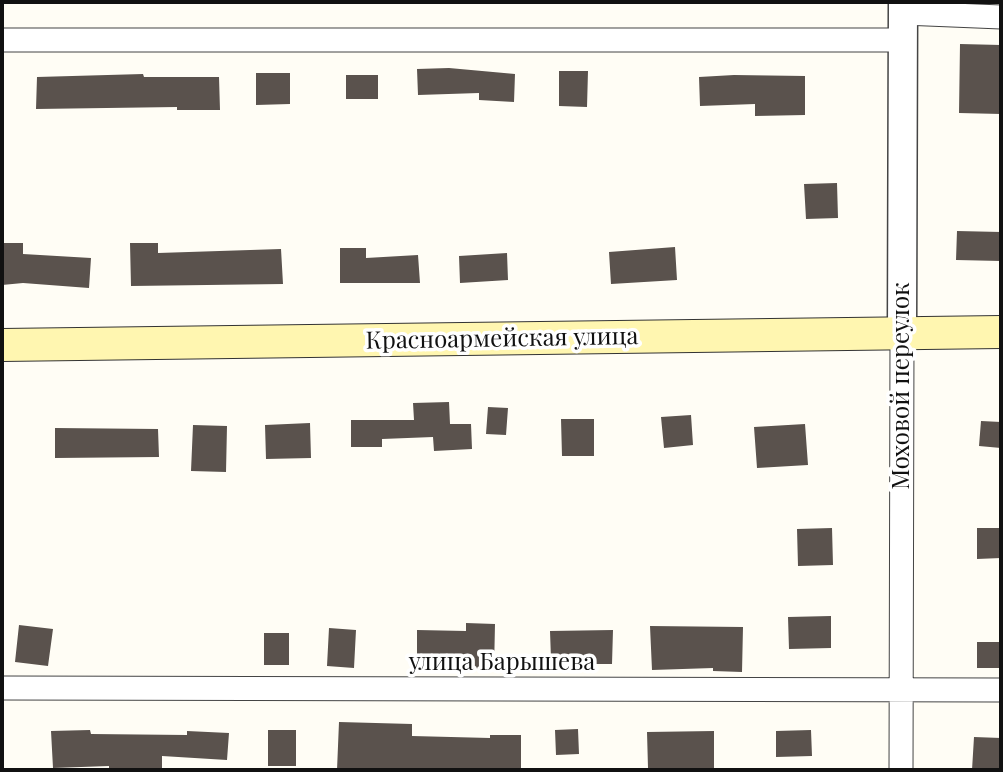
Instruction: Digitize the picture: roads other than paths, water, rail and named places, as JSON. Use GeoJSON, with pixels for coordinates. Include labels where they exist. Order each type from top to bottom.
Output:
{"type":"FeatureCollection","features":[{"type":"Feature","properties":{"kind":"main road","name":"Красноармейская улица"},"geometry":{"type":"LineString","coordinates":[[2,345],[1001,332]]}},
{"type":"Feature","properties":{"kind":"street"},"geometry":{"type":"LineString","coordinates":[[2,40],[1001,17]]}},
{"type":"Feature","properties":{"kind":"street","name":"Моховой переулок"},"geometry":{"type":"LineString","coordinates":[[901,770],[903,18]]}},
{"type":"Feature","properties":{"kind":"street","name":"улица Барышева"},"geometry":{"type":"LineString","coordinates":[[2,688],[1001,690]]}}]}
